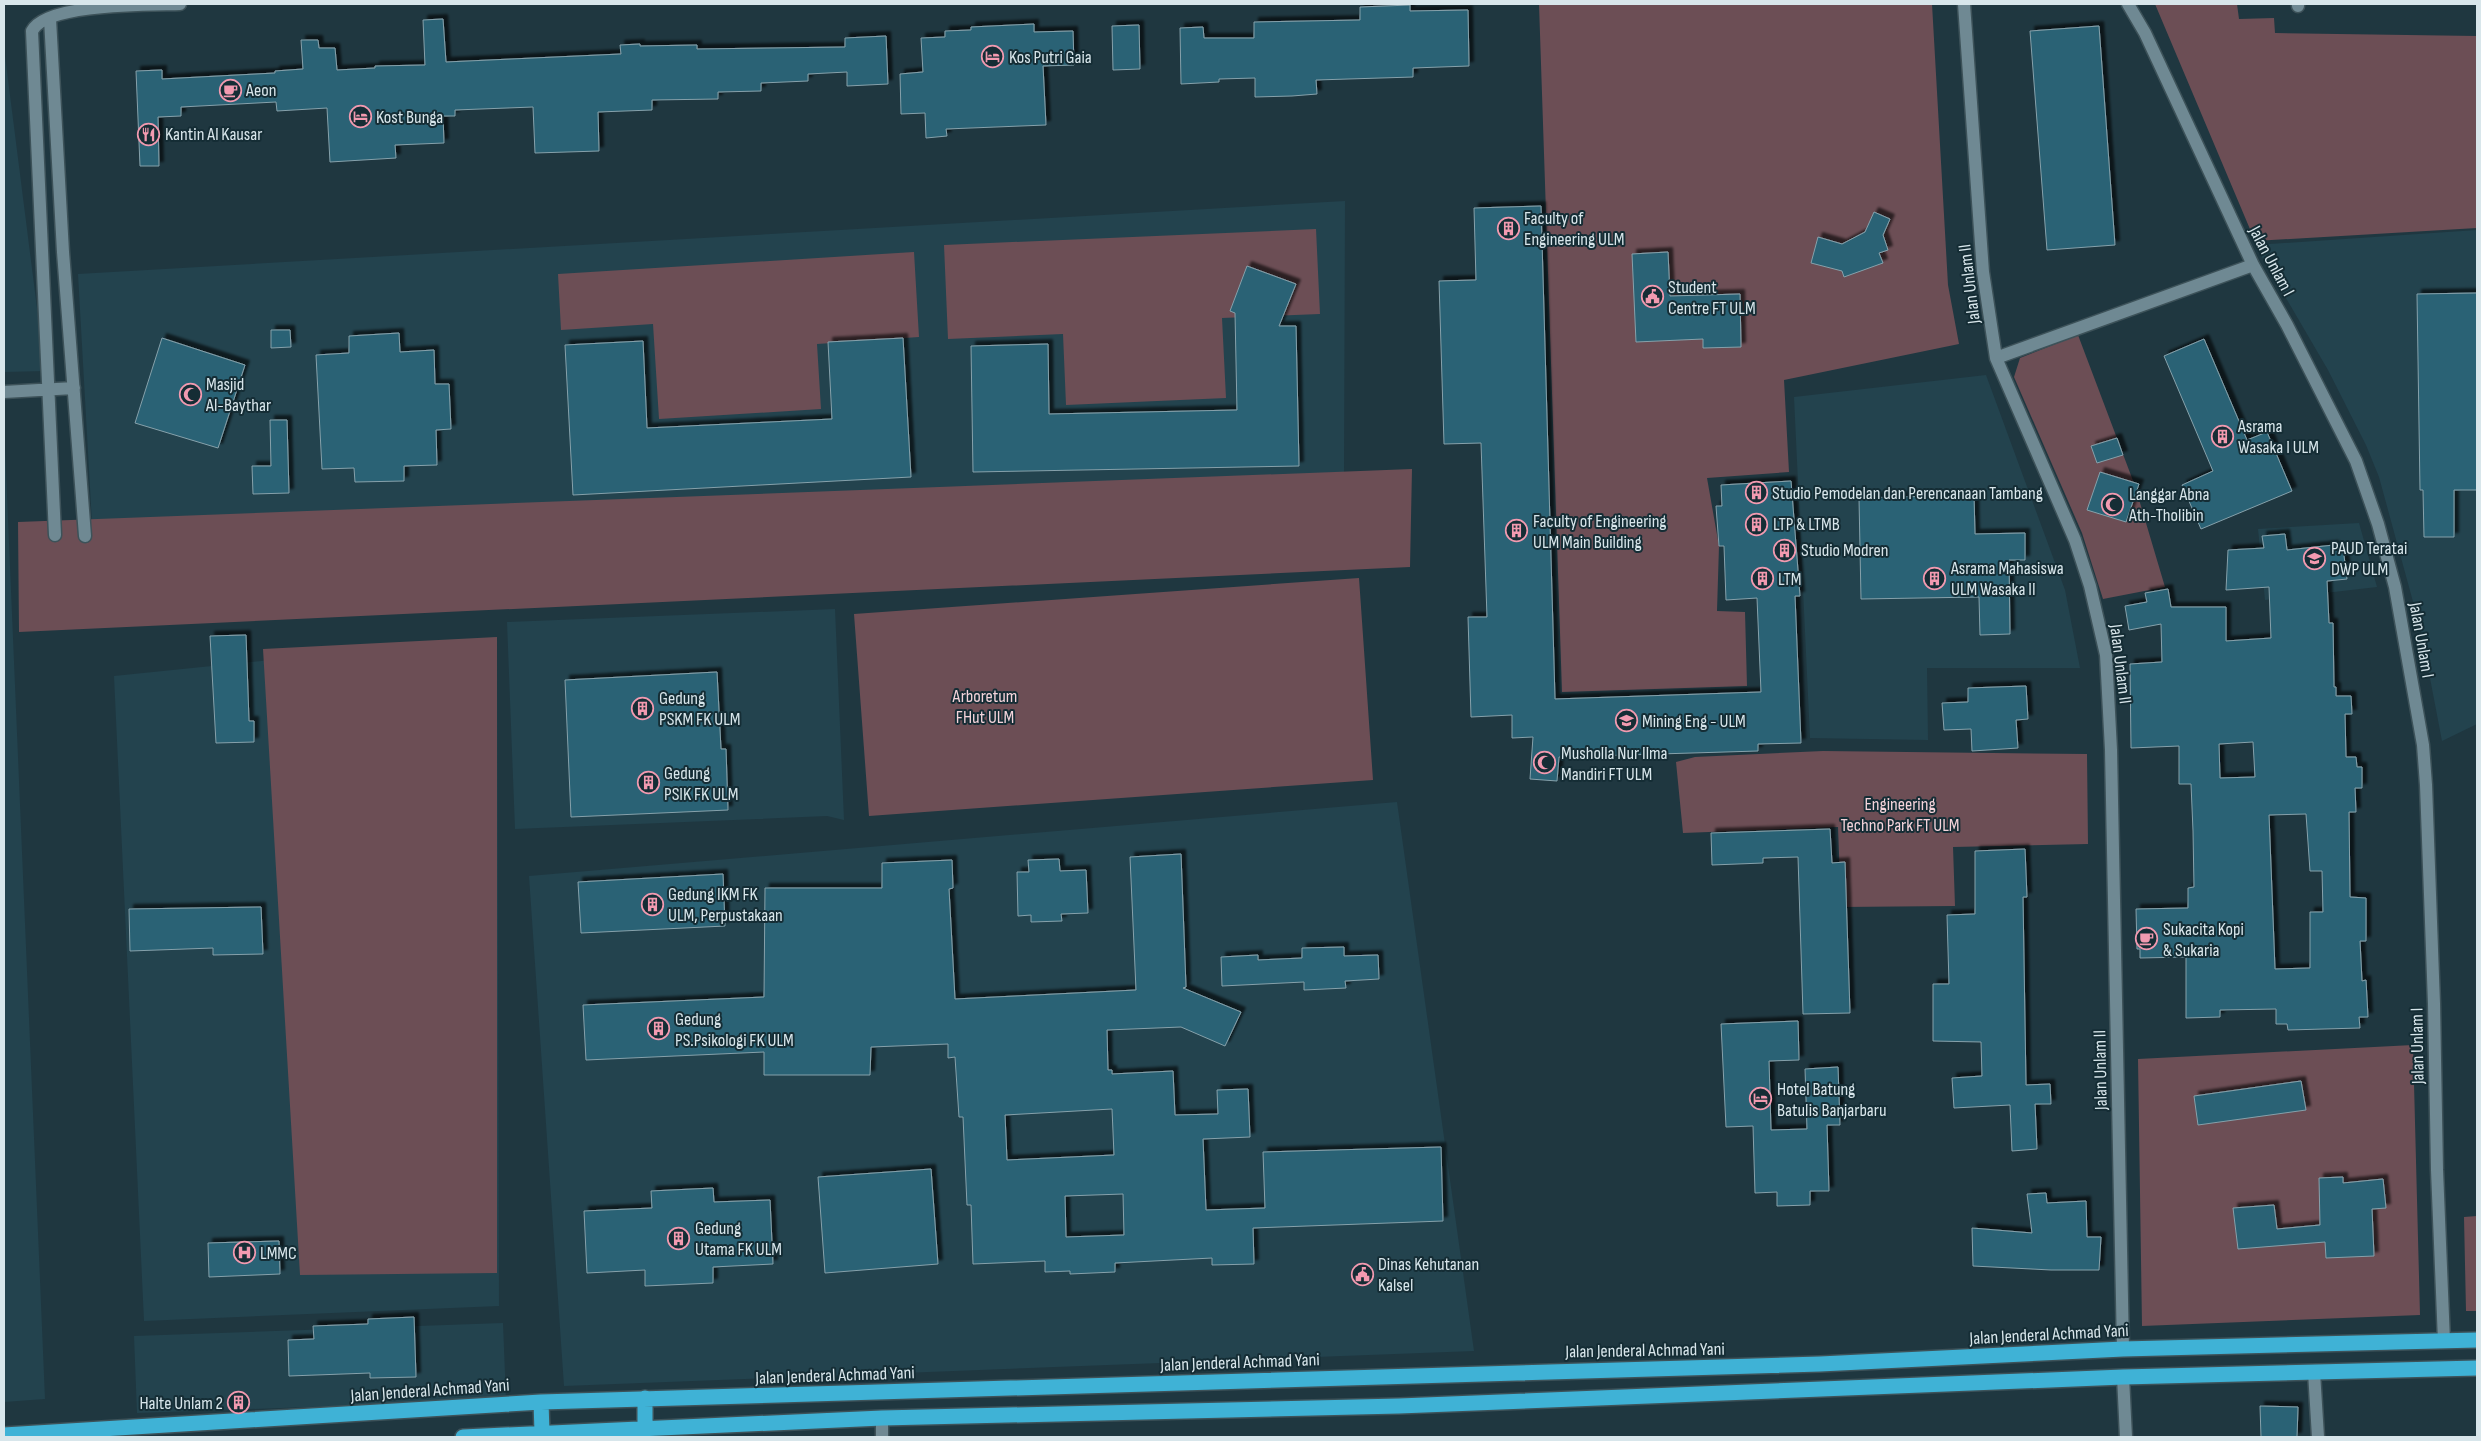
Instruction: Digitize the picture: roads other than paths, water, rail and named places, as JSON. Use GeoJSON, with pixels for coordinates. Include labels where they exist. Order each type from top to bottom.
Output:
{"type":"FeatureCollection","features":[{"type":"Feature","properties":{"kind":"highway","name":"Jalan Jenderal Achmad Yani"},"geometry":{"type":"LineString","coordinates":[[4,1434],[541,1402],[645,1398],[812,1395],[1820,1364],[2123,1349],[2477,1340]]}},
{"type":"Feature","properties":{"kind":"highway"},"geometry":{"type":"LineString","coordinates":[[462,1437],[542,1432],[613,1434],[645,1430],[882,1418],[1399,1406],[2123,1377],[2477,1368]]}},
{"type":"Feature","properties":{"kind":"highway"},"geometry":{"type":"LineString","coordinates":[[645,1398],[645,1430]]}},
{"type":"Feature","properties":{"kind":"highway"},"geometry":{"type":"LineString","coordinates":[[541,1402],[542,1432]]}},
{"type":"Feature","properties":{"kind":"street"},"geometry":{"type":"LineString","coordinates":[[55,535],[32,31],[50,18],[98,7],[180,4]]}},
{"type":"Feature","properties":{"kind":"street","name":"Jalan Unlam II"},"geometry":{"type":"LineString","coordinates":[[1964,4],[1983,272],[1996,358],[2075,540],[2090,586],[2106,655],[2111,750],[2123,1349]]}},
{"type":"Feature","properties":{"kind":"street","name":"Jalan Unlam I"},"geometry":{"type":"LineString","coordinates":[[2128,4],[2145,33],[2253,265],[2287,325],[2356,461],[2378,524],[2395,587],[2423,745],[2426,786],[2444,1341]]}},
{"type":"Feature","properties":{"kind":"street"},"geometry":{"type":"LineString","coordinates":[[50,18],[85,536]]}},
{"type":"Feature","properties":{"kind":"street"},"geometry":{"type":"LineString","coordinates":[[1996,358],[2253,265]]}},
{"type":"Feature","properties":{"kind":"street"},"geometry":{"type":"LineString","coordinates":[[4,392],[74,388]]}},
{"type":"Feature","properties":{"kind":"street"},"geometry":{"type":"LineString","coordinates":[[2314,1372],[2318,1437]]}},
{"type":"Feature","properties":{"kind":"street"},"geometry":{"type":"LineString","coordinates":[[2123,1377],[2126,1437]]}},
{"type":"Feature","properties":{"kind":"street"},"geometry":{"type":"LineString","coordinates":[[882,1418],[882,1437]]}},
{"type":"Feature","properties":{"kind":"place","name":"Kos Putri Gaia"},"geometry":{"type":"Point","coordinates":[993,57]}},
{"type":"Feature","properties":{"kind":"place","name":"Aeon"},"geometry":{"type":"Point","coordinates":[230,90]}},
{"type":"Feature","properties":{"kind":"place","name":"Kost Bunga"},"geometry":{"type":"Point","coordinates":[360,117]}},
{"type":"Feature","properties":{"kind":"place","name":"Kantin Al Kausar"},"geometry":{"type":"Point","coordinates":[149,134]}},
{"type":"Feature","properties":{"kind":"place","name":"Faculty of Engineering ULM"},"geometry":{"type":"Point","coordinates":[1508,228]}},
{"type":"Feature","properties":{"kind":"place","name":"Student Centre FT ULM"},"geometry":{"type":"Point","coordinates":[1652,297]}},
{"type":"Feature","properties":{"kind":"place","name":"Masjid Al-Baythar"},"geometry":{"type":"Point","coordinates":[190,394]}},
{"type":"Feature","properties":{"kind":"place","name":"Asrama Wasaka I ULM"},"geometry":{"type":"Point","coordinates":[2222,436]}},
{"type":"Feature","properties":{"kind":"place","name":"Studio Pemodelan dan Perencanaan Tambang"},"geometry":{"type":"Point","coordinates":[1756,493]}},
{"type":"Feature","properties":{"kind":"place","name":"Langgar Abna Ath-Tholibin"},"geometry":{"type":"Point","coordinates":[2113,504]}},
{"type":"Feature","properties":{"kind":"place","name":"LTP & LTMB"},"geometry":{"type":"Point","coordinates":[1757,524]}},
{"type":"Feature","properties":{"kind":"place","name":"Faculty of Engineering ULM Main Building"},"geometry":{"type":"Point","coordinates":[1517,531]}},
{"type":"Feature","properties":{"kind":"place","name":"Studio Modren"},"geometry":{"type":"Point","coordinates":[1785,550]}},
{"type":"Feature","properties":{"kind":"place","name":"PAUD Teratai DWP ULM"},"geometry":{"type":"Point","coordinates":[2315,558]}},
{"type":"Feature","properties":{"kind":"place","name":"Asrama Mahasiswa ULM Wasaka II"},"geometry":{"type":"Point","coordinates":[1935,578]}},
{"type":"Feature","properties":{"kind":"place","name":"LTM"},"geometry":{"type":"Point","coordinates":[1762,579]}},
{"type":"Feature","properties":{"kind":"place","name":"Gedung PSKM FK ULM"},"geometry":{"type":"Point","coordinates":[643,708]}},
{"type":"Feature","properties":{"kind":"place","name":"Mining Eng - ULM"},"geometry":{"type":"Point","coordinates":[1626,721]}},
{"type":"Feature","properties":{"kind":"place","name":"Musholla Nur Ilma Mandiri FT ULM"},"geometry":{"type":"Point","coordinates":[1545,763]}},
{"type":"Feature","properties":{"kind":"place","name":"Gedung PSIK FK ULM"},"geometry":{"type":"Point","coordinates":[648,783]}},
{"type":"Feature","properties":{"kind":"place","name":"Gedung IKM FK ULM, Perpustakaan"},"geometry":{"type":"Point","coordinates":[652,904]}},
{"type":"Feature","properties":{"kind":"place","name":"Sukacita Kopi & Sukaria"},"geometry":{"type":"Point","coordinates":[2147,939]}},
{"type":"Feature","properties":{"kind":"place","name":"Gedung PS.Psikologi FK ULM"},"geometry":{"type":"Point","coordinates":[659,1029]}},
{"type":"Feature","properties":{"kind":"place","name":"Hotel Batung Batulis Banjarbaru"},"geometry":{"type":"Point","coordinates":[1761,1099]}},
{"type":"Feature","properties":{"kind":"place","name":"Gedung Utama FK ULM"},"geometry":{"type":"Point","coordinates":[679,1238]}},
{"type":"Feature","properties":{"kind":"place","name":"LMMC"},"geometry":{"type":"Point","coordinates":[244,1253]}},
{"type":"Feature","properties":{"kind":"place","name":"Dinas Kehutanan Kalsel"},"geometry":{"type":"Point","coordinates":[1362,1274]}},
{"type":"Feature","properties":{"kind":"place","name":"Halte Unlam 2"},"geometry":{"type":"Point","coordinates":[239,1403]}},
{"type":"Feature","properties":{"kind":"park label","name":"Arboretum FHut ULM"},"geometry":{"type":"Point","coordinates":[985,706]}},
{"type":"Feature","properties":{"kind":"park label","name":"Engineering Techno Park FT ULM"},"geometry":{"type":"Point","coordinates":[1900,814]}}]}
